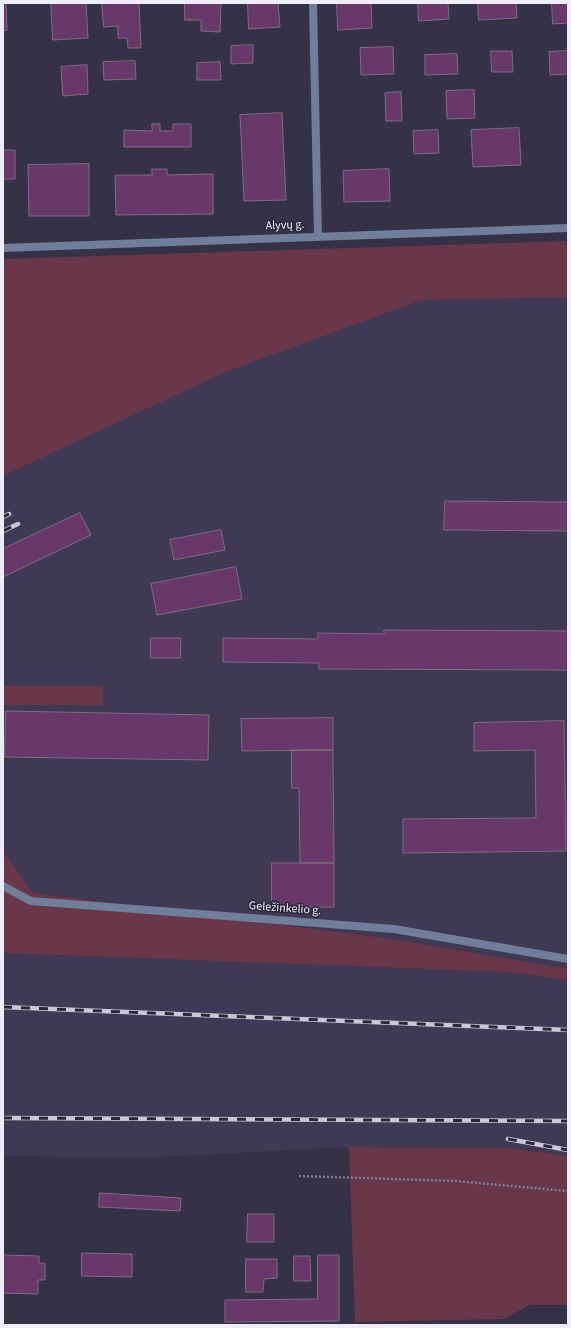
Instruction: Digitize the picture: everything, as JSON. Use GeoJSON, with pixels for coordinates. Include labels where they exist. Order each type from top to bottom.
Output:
{"type":"FeatureCollection","features":[{"type":"Feature","properties":{"kind":"street"},"geometry":{"type":"LineString","coordinates":[[314,3],[318,237]]}},
{"type":"Feature","properties":{"kind":"street","name":"Alyvų g."},"geometry":{"type":"LineString","coordinates":[[3,248],[568,228]]}},
{"type":"Feature","properties":{"kind":"street","name":"Geležinkelio g."},"geometry":{"type":"LineString","coordinates":[[3,886],[31,902],[394,929],[568,959]]}},
{"type":"Feature","properties":{"kind":"path"},"geometry":{"type":"LineString","coordinates":[[299,1176],[455,1181],[568,1191]]}},
{"type":"Feature","properties":{"kind":"shaded area"},"geometry":{"type":"Polygon","coordinates":[[[568,241],[568,297],[422,300],[226,372],[3,476],[3,259],[568,241]]]}},
{"type":"Feature","properties":{"kind":"shaded area"},"geometry":{"type":"Polygon","coordinates":[[[568,297],[568,969],[393,939],[33,893],[3,851],[3,705],[103,705],[103,686],[3,686],[3,476],[226,372],[422,300],[568,297]]]}},
{"type":"Feature","properties":{"kind":"shaded area"},"geometry":{"type":"Polygon","coordinates":[[[3,686],[103,686],[103,705],[3,705],[3,686]]]}},
{"type":"Feature","properties":{"kind":"shaded area"},"geometry":{"type":"Polygon","coordinates":[[[3,851],[33,893],[393,939],[568,969],[568,980],[507,972],[3,953],[3,851]]]}},
{"type":"Feature","properties":{"kind":"shaded area"},"geometry":{"type":"Polygon","coordinates":[[[3,953],[507,972],[568,980],[568,1156],[508,1148],[349,1147],[138,1158],[3,1156],[3,953]]]}},
{"type":"Feature","properties":{"kind":"shaded area"},"geometry":{"type":"Polygon","coordinates":[[[349,1147],[508,1148],[568,1156],[568,1305],[529,1305],[505,1319],[355,1322],[349,1147]]]}},
{"type":"Feature","properties":{"kind":"building"},"geometry":{"type":"Polygon","coordinates":[[[3,3],[6,3],[7,30],[3,31],[3,3]]]}},
{"type":"Feature","properties":{"kind":"building"},"geometry":{"type":"Polygon","coordinates":[[[51,3],[86,3],[88,38],[53,40],[51,3]]]}},
{"type":"Feature","properties":{"kind":"building"},"geometry":{"type":"Polygon","coordinates":[[[102,3],[139,3],[141,48],[128,48],[127,38],[118,38],[118,26],[104,27],[102,3]]]}},
{"type":"Feature","properties":{"kind":"building"},"geometry":{"type":"Polygon","coordinates":[[[185,3],[221,3],[220,32],[201,31],[201,20],[185,20],[185,3]]]}},
{"type":"Feature","properties":{"kind":"building"},"geometry":{"type":"Polygon","coordinates":[[[248,3],[278,3],[280,27],[249,29],[248,3]]]}},
{"type":"Feature","properties":{"kind":"building"},"geometry":{"type":"Polygon","coordinates":[[[337,3],[371,3],[372,28],[338,30],[337,3]]]}},
{"type":"Feature","properties":{"kind":"building"},"geometry":{"type":"Polygon","coordinates":[[[418,3],[448,3],[449,19],[419,21],[418,3]]]}},
{"type":"Feature","properties":{"kind":"building"},"geometry":{"type":"Polygon","coordinates":[[[478,3],[516,3],[517,18],[479,20],[478,3]]]}},
{"type":"Feature","properties":{"kind":"building"},"geometry":{"type":"Polygon","coordinates":[[[552,3],[568,3],[568,23],[553,24],[552,3]]]}},
{"type":"Feature","properties":{"kind":"building"},"geometry":{"type":"Polygon","coordinates":[[[253,45],[253,63],[231,64],[231,46],[253,45]]]}},
{"type":"Feature","properties":{"kind":"building"},"geometry":{"type":"Polygon","coordinates":[[[393,47],[394,74],[361,75],[360,48],[393,47]]]}},
{"type":"Feature","properties":{"kind":"building"},"geometry":{"type":"Polygon","coordinates":[[[491,51],[512,51],[513,72],[492,72],[491,51]]]}},
{"type":"Feature","properties":{"kind":"building"},"geometry":{"type":"Polygon","coordinates":[[[568,51],[568,74],[550,75],[549,52],[568,51]]]}},
{"type":"Feature","properties":{"kind":"building"},"geometry":{"type":"Polygon","coordinates":[[[457,54],[458,74],[425,75],[425,55],[457,54]]]}},
{"type":"Feature","properties":{"kind":"building"},"geometry":{"type":"Polygon","coordinates":[[[135,61],[136,79],[104,80],[103,62],[135,61]]]}},
{"type":"Feature","properties":{"kind":"building"},"geometry":{"type":"Polygon","coordinates":[[[220,62],[221,80],[197,80],[197,63],[220,62]]]}},
{"type":"Feature","properties":{"kind":"building"},"geometry":{"type":"Polygon","coordinates":[[[87,65],[88,94],[63,96],[61,67],[87,65]]]}},
{"type":"Feature","properties":{"kind":"building"},"geometry":{"type":"Polygon","coordinates":[[[474,90],[475,118],[447,119],[446,91],[474,90]]]}},
{"type":"Feature","properties":{"kind":"building"},"geometry":{"type":"Polygon","coordinates":[[[401,92],[402,121],[386,121],[385,93],[401,92]]]}},
{"type":"Feature","properties":{"kind":"building"},"geometry":{"type":"Polygon","coordinates":[[[282,113],[286,200],[244,201],[240,115],[282,113]]]}},
{"type":"Feature","properties":{"kind":"building"},"geometry":{"type":"Polygon","coordinates":[[[152,124],[160,124],[160,131],[173,131],[173,124],[191,124],[191,147],[124,147],[124,130],[152,131],[152,124]]]}},
{"type":"Feature","properties":{"kind":"building"},"geometry":{"type":"Polygon","coordinates":[[[519,128],[521,165],[473,167],[471,130],[519,128]]]}},
{"type":"Feature","properties":{"kind":"building"},"geometry":{"type":"Polygon","coordinates":[[[438,130],[439,153],[414,154],[413,131],[438,130]]]}},
{"type":"Feature","properties":{"kind":"building"},"geometry":{"type":"Polygon","coordinates":[[[3,150],[15,150],[15,179],[3,179],[3,150]]]}},
{"type":"Feature","properties":{"kind":"building"},"geometry":{"type":"Polygon","coordinates":[[[89,164],[89,216],[29,216],[28,165],[89,164]]]}},
{"type":"Feature","properties":{"kind":"building"},"geometry":{"type":"Polygon","coordinates":[[[152,169],[167,169],[167,175],[213,174],[213,214],[116,215],[115,175],[152,175],[152,169]]]}},
{"type":"Feature","properties":{"kind":"building"},"geometry":{"type":"Polygon","coordinates":[[[389,169],[390,201],[344,202],[343,171],[389,169]]]}},
{"type":"Feature","properties":{"kind":"building"},"geometry":{"type":"Polygon","coordinates":[[[445,501],[568,502],[568,531],[444,530],[445,501]]]}},
{"type":"Feature","properties":{"kind":"building"},"geometry":{"type":"Polygon","coordinates":[[[80,513],[91,535],[3,577],[3,549],[80,513]]]}},
{"type":"Feature","properties":{"kind":"building"},"geometry":{"type":"Polygon","coordinates":[[[221,530],[225,550],[174,560],[170,540],[221,530]]]}},
{"type":"Feature","properties":{"kind":"building"},"geometry":{"type":"Polygon","coordinates":[[[236,567],[242,599],[157,615],[151,584],[236,567]]]}},
{"type":"Feature","properties":{"kind":"building"},"geometry":{"type":"Polygon","coordinates":[[[384,630],[568,631],[568,670],[319,669],[319,663],[223,662],[223,638],[318,639],[318,633],[384,634],[384,630]]]}},
{"type":"Feature","properties":{"kind":"building"},"geometry":{"type":"Polygon","coordinates":[[[151,638],[181,638],[180,658],[151,658],[151,638]]]}},
{"type":"Feature","properties":{"kind":"building"},"geometry":{"type":"Polygon","coordinates":[[[6,711],[209,715],[208,760],[5,757],[6,711]]]}},
{"type":"Feature","properties":{"kind":"building"},"geometry":{"type":"Polygon","coordinates":[[[333,718],[333,750],[242,751],[241,719],[333,718]]]}},
{"type":"Feature","properties":{"kind":"building"},"geometry":{"type":"Polygon","coordinates":[[[564,721],[566,851],[403,853],[403,819],[536,818],[535,750],[474,751],[474,723],[564,721]]]}},
{"type":"Feature","properties":{"kind":"building"},"geometry":{"type":"Polygon","coordinates":[[[292,750],[333,750],[334,863],[300,863],[299,788],[292,788],[292,750]]]}},
{"type":"Feature","properties":{"kind":"building"},"geometry":{"type":"Polygon","coordinates":[[[272,863],[334,863],[334,907],[272,907],[272,863]]]}},
{"type":"Feature","properties":{"kind":"building"},"geometry":{"type":"Polygon","coordinates":[[[100,1193],[181,1198],[180,1211],[99,1207],[100,1193]]]}},
{"type":"Feature","properties":{"kind":"building"},"geometry":{"type":"Polygon","coordinates":[[[248,1214],[274,1214],[274,1242],[247,1242],[248,1214]]]}},
{"type":"Feature","properties":{"kind":"building"},"geometry":{"type":"Polygon","coordinates":[[[82,1253],[132,1254],[132,1277],[82,1276],[82,1253]]]}},
{"type":"Feature","properties":{"kind":"building"},"geometry":{"type":"Polygon","coordinates":[[[3,1255],[39,1256],[39,1263],[45,1263],[45,1280],[38,1280],[38,1294],[3,1293],[3,1255]]]}},
{"type":"Feature","properties":{"kind":"building"},"geometry":{"type":"Polygon","coordinates":[[[318,1255],[339,1255],[339,1321],[225,1322],[225,1300],[317,1299],[318,1255]]]}},
{"type":"Feature","properties":{"kind":"building"},"geometry":{"type":"Polygon","coordinates":[[[294,1256],[310,1256],[311,1281],[294,1281],[294,1256]]]}},
{"type":"Feature","properties":{"kind":"building"},"geometry":{"type":"Polygon","coordinates":[[[246,1259],[277,1259],[277,1278],[264,1279],[263,1292],[246,1292],[246,1259]]]}},
{"type":"Feature","properties":{"kind":"railway"},"geometry":{"type":"LineString","coordinates":[[3,517],[9,514]]}},
{"type":"Feature","properties":{"kind":"railway"},"geometry":{"type":"LineString","coordinates":[[3,531],[18,524]]}},
{"type":"Feature","properties":{"kind":"railway"},"geometry":{"type":"LineString","coordinates":[[3,1007],[568,1030]]}},
{"type":"Feature","properties":{"kind":"railway"},"geometry":{"type":"LineString","coordinates":[[3,1118],[568,1121]]}},
{"type":"Feature","properties":{"kind":"railway"},"geometry":{"type":"LineString","coordinates":[[508,1139],[568,1150]]}}]}
